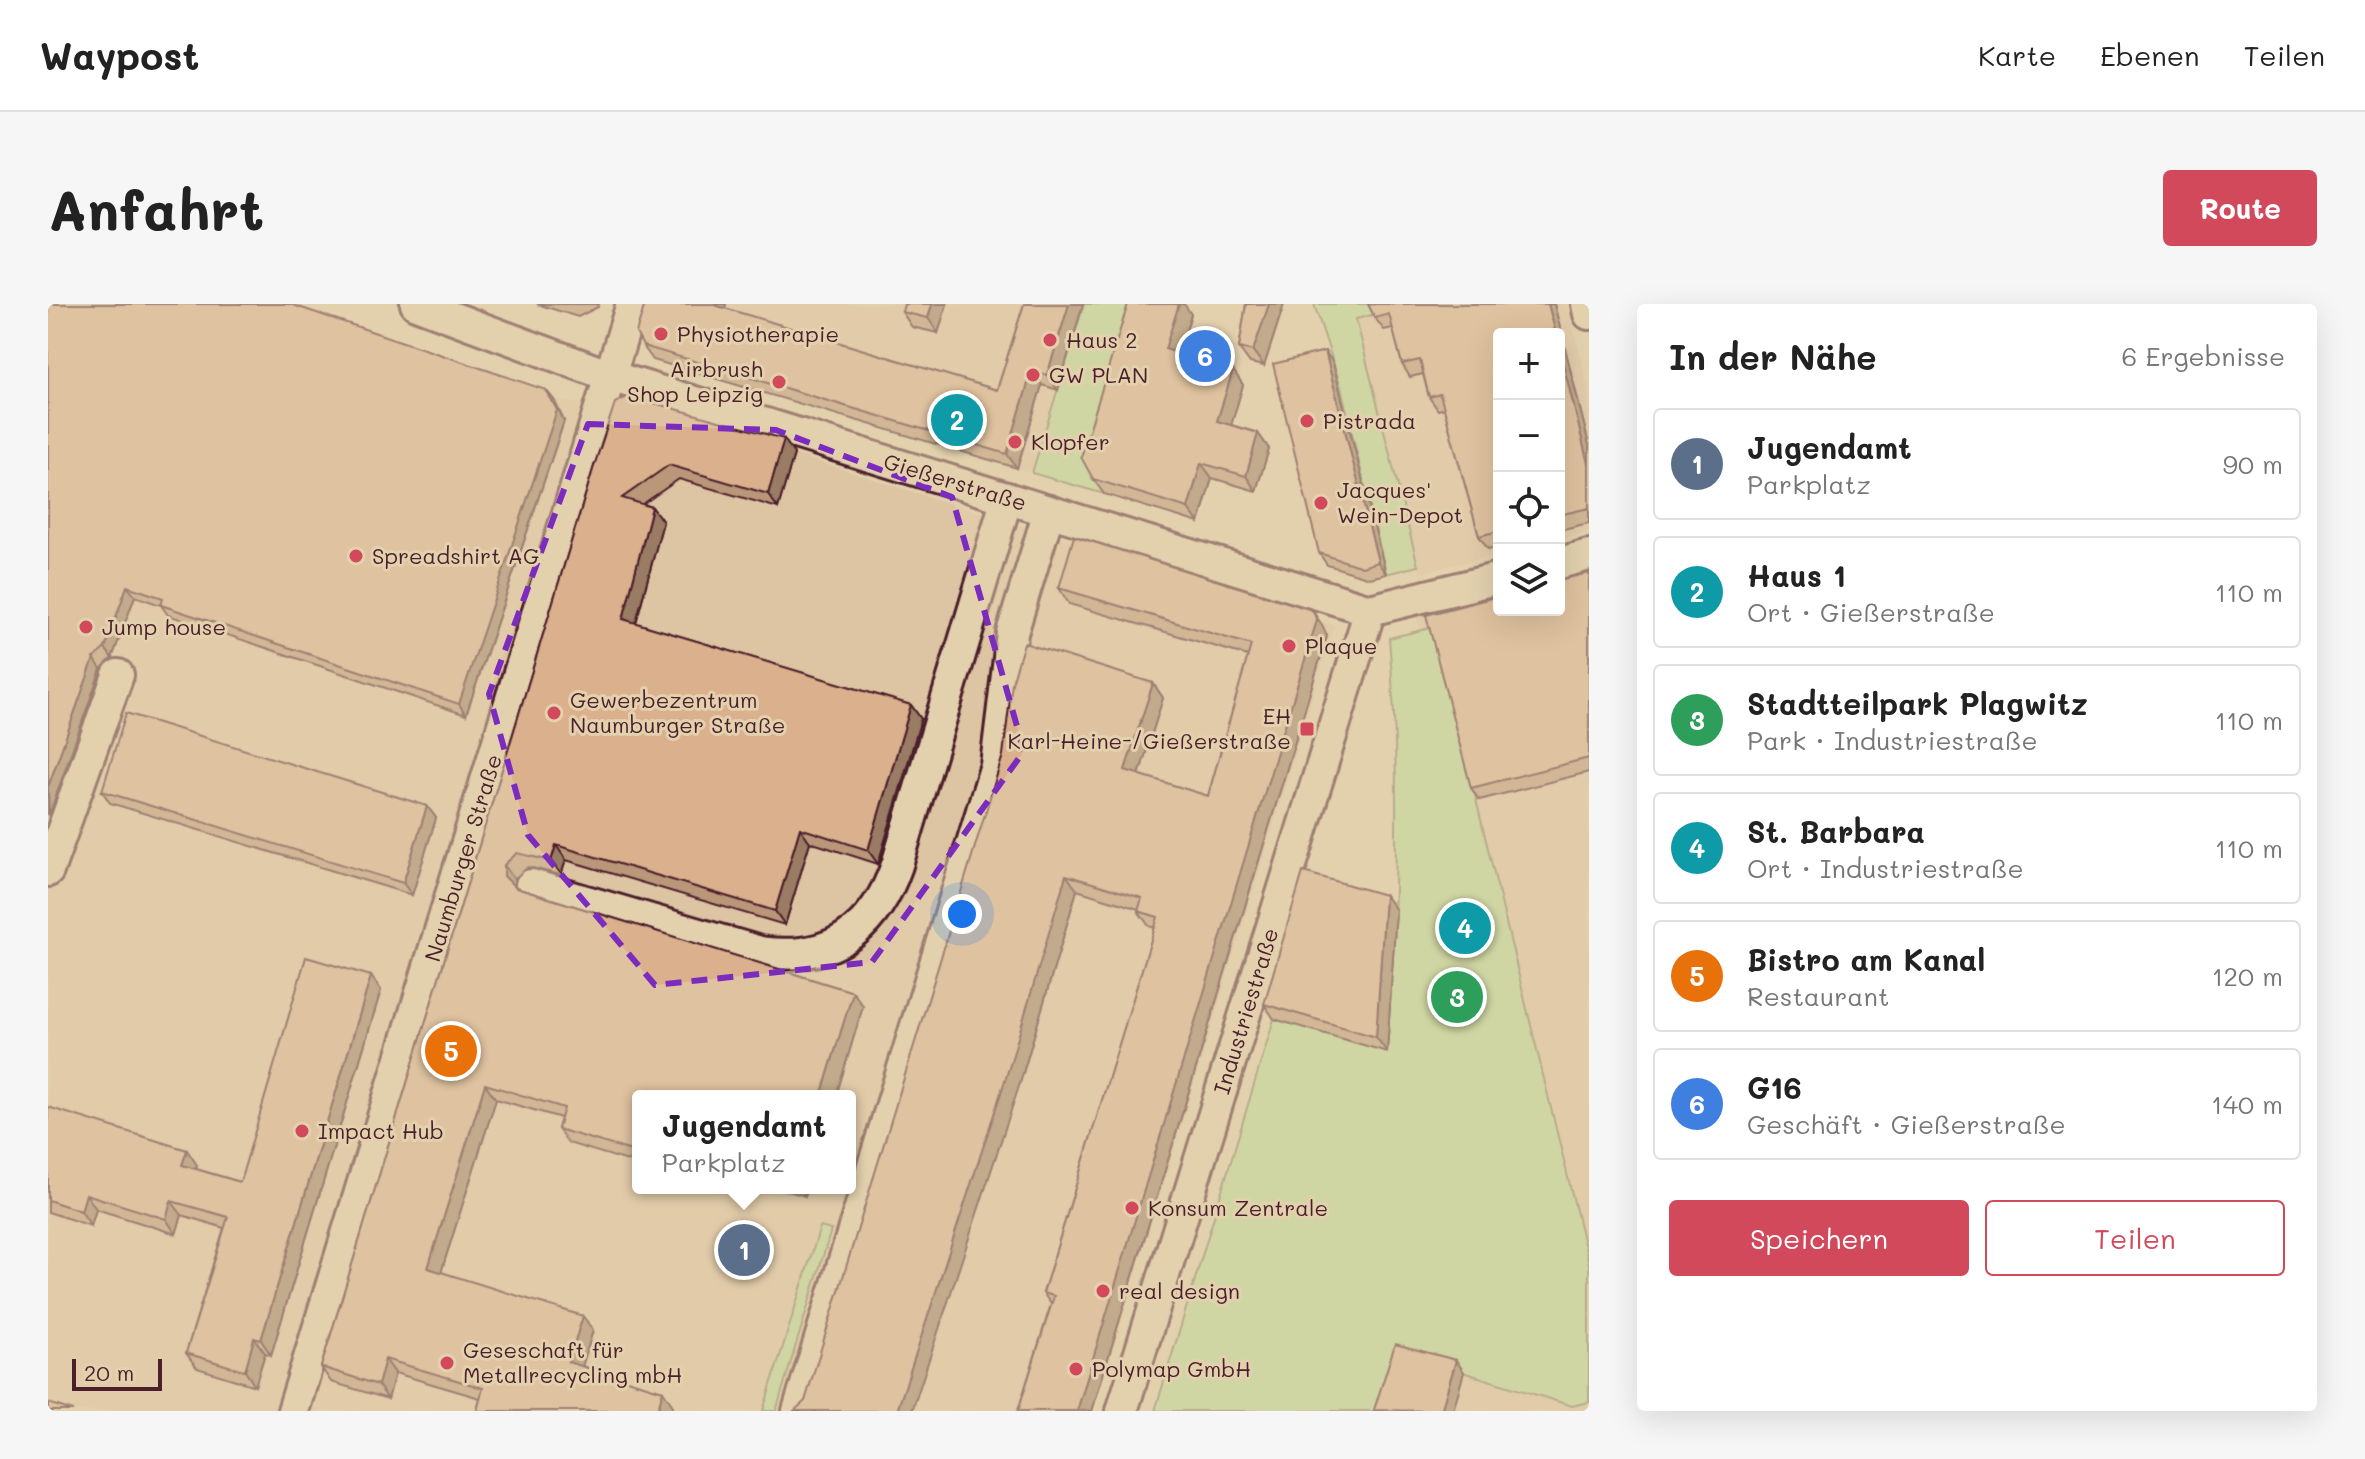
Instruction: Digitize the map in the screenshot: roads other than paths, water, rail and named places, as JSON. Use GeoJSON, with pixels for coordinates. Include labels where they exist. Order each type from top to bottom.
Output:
{"type":"FeatureCollection","features":[{"type":"Feature","properties":{"kind":"street","name":"Gießerstraße"},"geometry":{"type":"LineString","coordinates":[[416,304],[610,376],[1370,610]]}},
{"type":"Feature","properties":{"kind":"street","name":"Naumburger Straße"},"geometry":{"type":"LineString","coordinates":[[293,1411],[474,868],[632,304]]}},
{"type":"Feature","properties":{"kind":"street"},"geometry":{"type":"LineString","coordinates":[[1587,304],[1589,314]]}},
{"type":"Feature","properties":{"kind":"street"},"geometry":{"type":"LineString","coordinates":[[531,885],[760,952],[790,956],[856,933],[883,901],[894,874],[1007,498]]}},
{"type":"Feature","properties":{"kind":"street"},"geometry":{"type":"LineString","coordinates":[[798,1411],[996,765],[1012,633],[1049,511]]}},
{"type":"Feature","properties":{"kind":"street"},"geometry":{"type":"LineString","coordinates":[[1565,561],[1589,555]]}},
{"type":"Feature","properties":{"kind":"street"},"geometry":{"type":"LineString","coordinates":[[1370,610],[1493,579]]}},
{"type":"Feature","properties":{"kind":"street","name":"Industriestraße"},"geometry":{"type":"LineString","coordinates":[[1122,1411],[1370,610]]}},
{"type":"Feature","properties":{"kind":"street"},"geometry":{"type":"LineString","coordinates":[[48,871],[118,675]]}},
{"type":"Feature","properties":{"kind":"place","name":"Physiotherapie"},"geometry":{"type":"Point","coordinates":[661,334]}},
{"type":"Feature","properties":{"kind":"place","name":"Haus 2"},"geometry":{"type":"Point","coordinates":[1050,340]}},
{"type":"Feature","properties":{"kind":"place","name":"G16"},"geometry":{"type":"Point","coordinates":[1205,356]}},
{"type":"Feature","properties":{"kind":"place","name":"GW PLAN"},"geometry":{"type":"Point","coordinates":[1033,375]}},
{"type":"Feature","properties":{"kind":"place","name":"Airbrush Shop Leipzig"},"geometry":{"type":"Point","coordinates":[779,382]}},
{"type":"Feature","properties":{"kind":"place","name":"Haus 1"},"geometry":{"type":"Point","coordinates":[957,420]}},
{"type":"Feature","properties":{"kind":"place","name":"Pistrada"},"geometry":{"type":"Point","coordinates":[1307,421]}},
{"type":"Feature","properties":{"kind":"place","name":"Klopfer"},"geometry":{"type":"Point","coordinates":[1015,442]}},
{"type":"Feature","properties":{"kind":"place","name":"Jacques' Wein-Depot"},"geometry":{"type":"Point","coordinates":[1321,503]}},
{"type":"Feature","properties":{"kind":"place","name":"Spreadshirt AG"},"geometry":{"type":"Point","coordinates":[356,556]}},
{"type":"Feature","properties":{"kind":"place","name":"Jump house"},"geometry":{"type":"Point","coordinates":[86,627]}},
{"type":"Feature","properties":{"kind":"place","name":"Plaque"},"geometry":{"type":"Point","coordinates":[1289,646]}},
{"type":"Feature","properties":{"kind":"place","name":"Gewerbezentrum Naumburger Straße"},"geometry":{"type":"Point","coordinates":[554,713]}},
{"type":"Feature","properties":{"kind":"place","name":"EH Karl-Heine-/Gießerstraße"},"geometry":{"type":"Point","coordinates":[1307,729]}},
{"type":"Feature","properties":{"kind":"place","name":"St. Barbara"},"geometry":{"type":"Point","coordinates":[1465,928]}},
{"type":"Feature","properties":{"kind":"place","name":"Stadtteilpark Plagwitz"},"geometry":{"type":"Point","coordinates":[1457,997]}},
{"type":"Feature","properties":{"kind":"place","name":"Bistro am Kanal"},"geometry":{"type":"Point","coordinates":[451,1051]}},
{"type":"Feature","properties":{"kind":"place","name":"Impact Hub"},"geometry":{"type":"Point","coordinates":[302,1131]}},
{"type":"Feature","properties":{"kind":"place","name":"Konsum Zentrale"},"geometry":{"type":"Point","coordinates":[1132,1208]}},
{"type":"Feature","properties":{"kind":"place","name":"Jugendamt"},"geometry":{"type":"Point","coordinates":[744,1250]}},
{"type":"Feature","properties":{"kind":"place","name":"real design"},"geometry":{"type":"Point","coordinates":[1103,1291]}},
{"type":"Feature","properties":{"kind":"place","name":"Geseschaft für Metallrecycling mbH"},"geometry":{"type":"Point","coordinates":[447,1363]}},
{"type":"Feature","properties":{"kind":"place","name":"Polymap GmbH"},"geometry":{"type":"Point","coordinates":[1076,1369]}}]}
